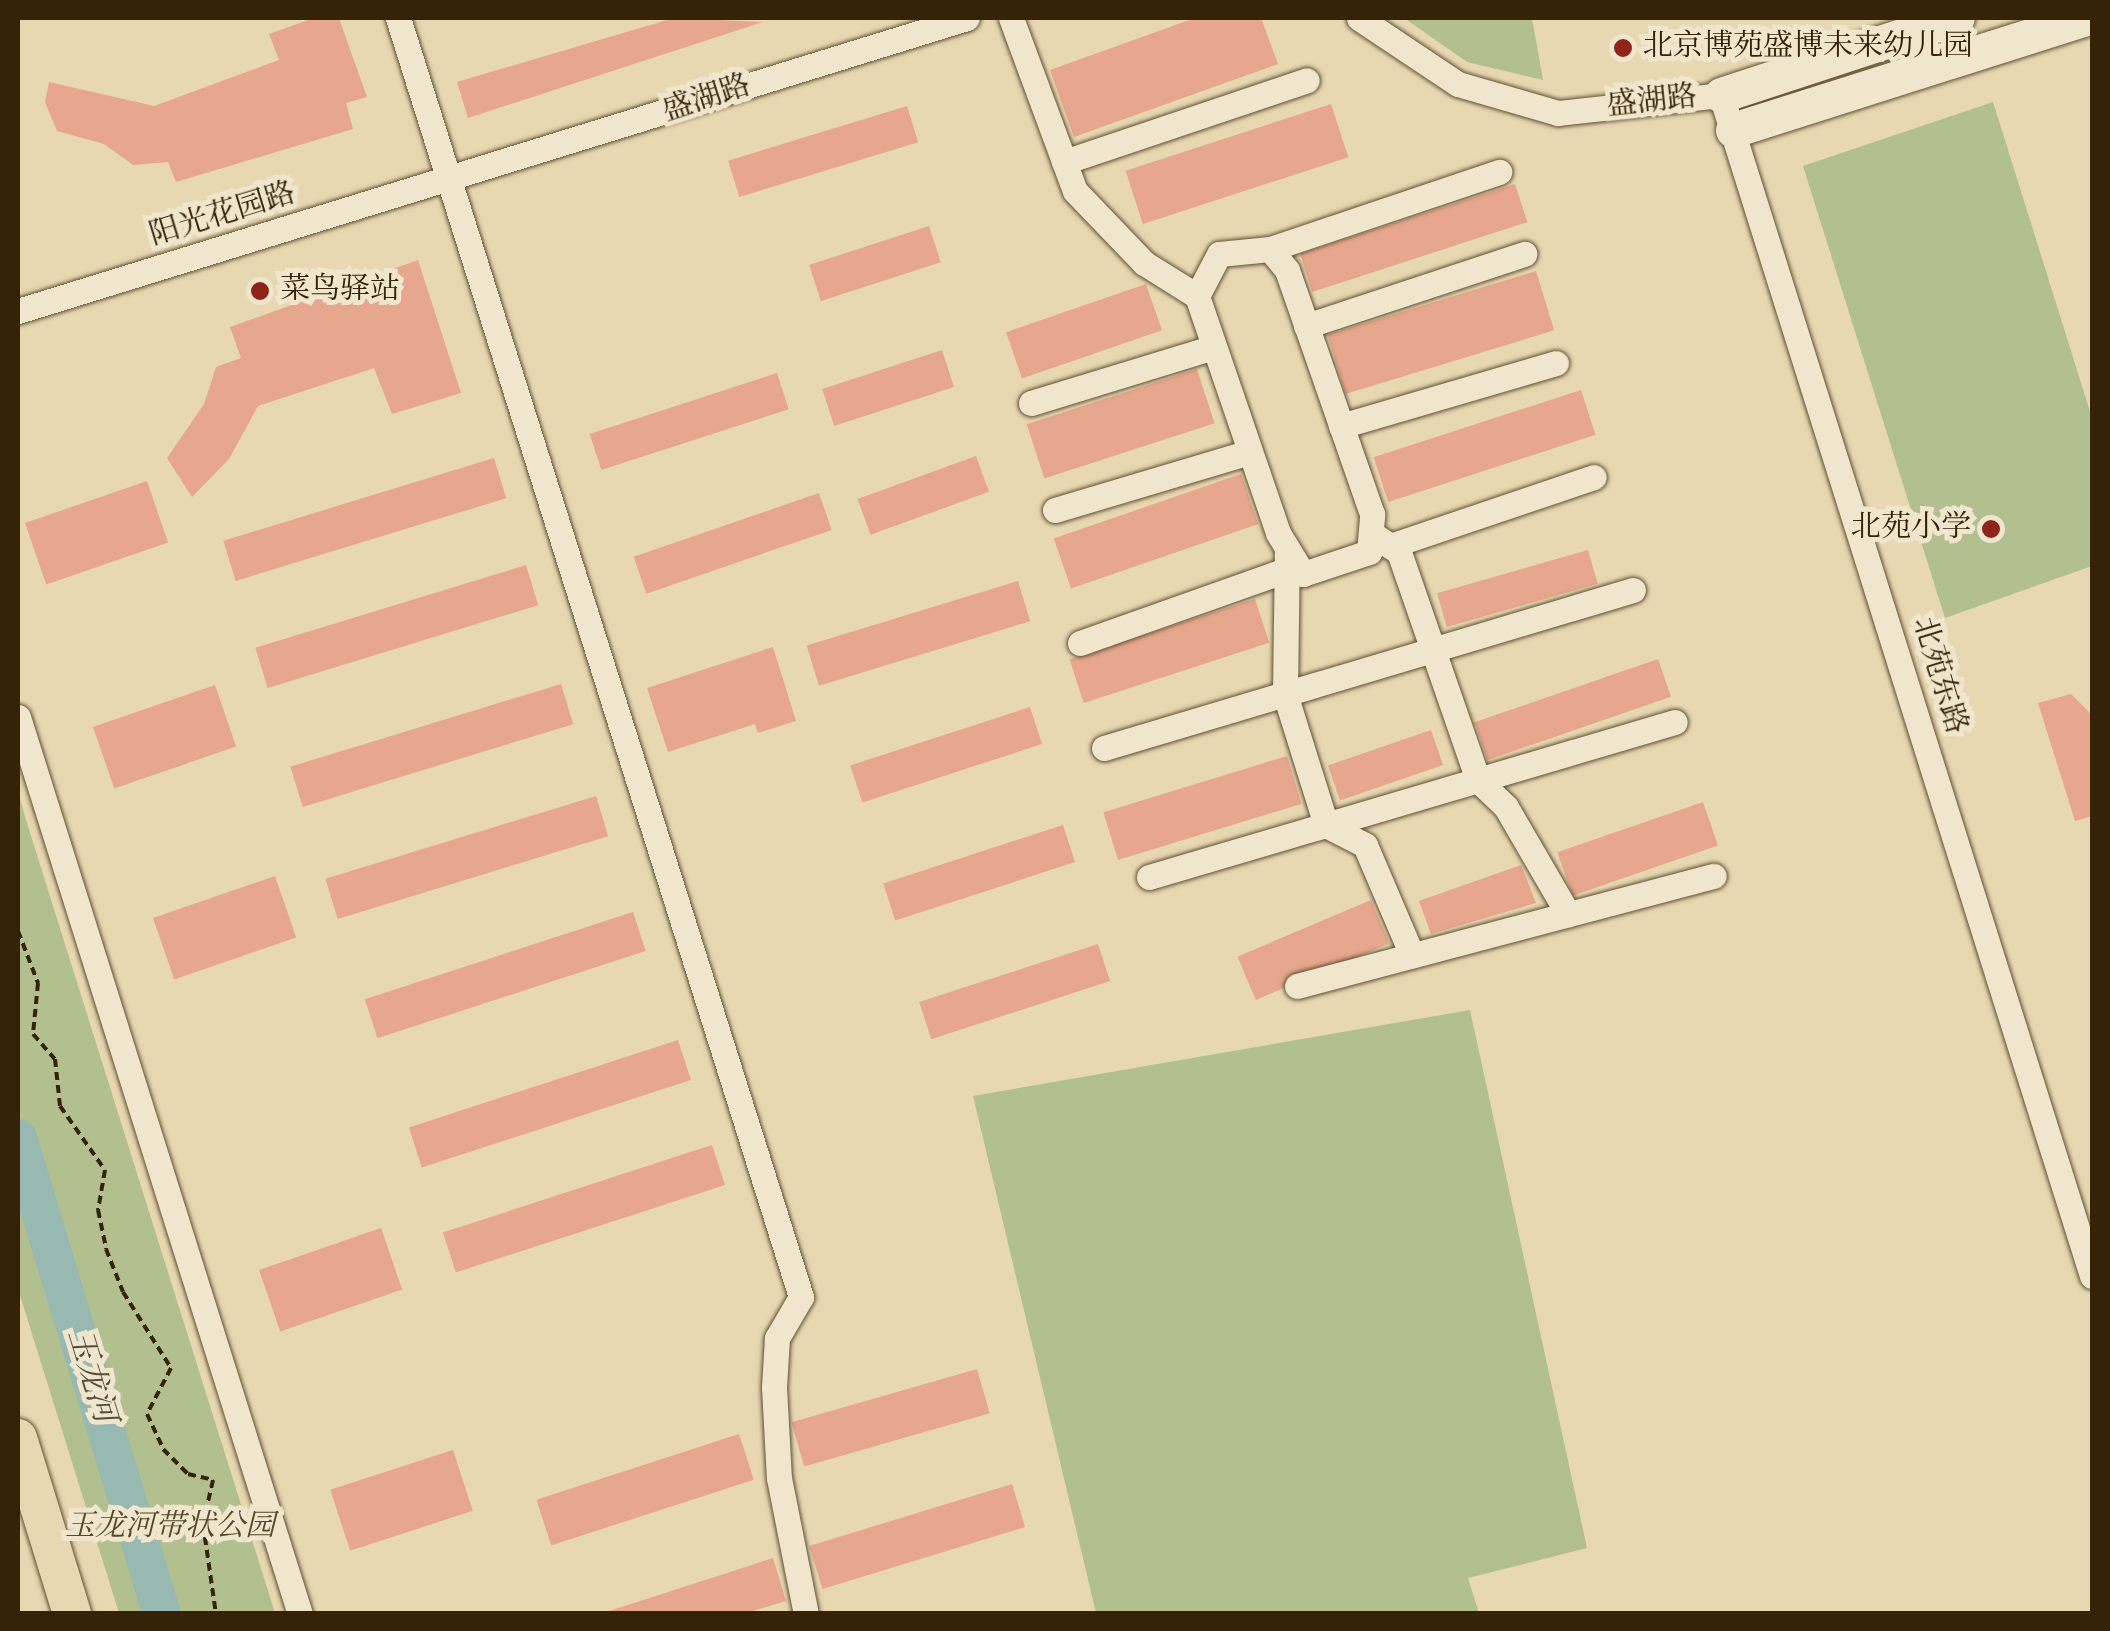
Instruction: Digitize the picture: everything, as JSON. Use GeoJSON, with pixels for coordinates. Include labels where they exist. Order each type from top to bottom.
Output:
{"type":"FeatureCollection","features":[{"type":"Feature","properties":{"kind":"main road","name":"盛湖路"},"geometry":{"type":"LineString","coordinates":[[1721,95],[1957,18]]}},
{"type":"Feature","properties":{"kind":"main road","name":"盛湖路"},"geometry":{"type":"LineString","coordinates":[[1732,130],[2087,18]]}},
{"type":"Feature","properties":{"kind":"main road"},"geometry":{"type":"LineString","coordinates":[[18,1438],[72,1614]]}},
{"type":"Feature","properties":{"kind":"street"},"geometry":{"type":"LineString","coordinates":[[398,18],[801,1297],[777,1338],[774,1388],[779,1478],[806,1614]]}},
{"type":"Feature","properties":{"kind":"street","name":"盛湖路"},"geometry":{"type":"LineString","coordinates":[[448,182],[966,18]]}},
{"type":"Feature","properties":{"kind":"street"},"geometry":{"type":"LineString","coordinates":[[1011,18],[1075,191],[1144,262],[1197,296],[1287,559],[1285,694],[1326,825],[1365,844],[1412,955]]}},
{"type":"Feature","properties":{"kind":"street","name":"盛湖路"},"geometry":{"type":"LineString","coordinates":[[1358,18],[1458,84],[1558,113],[1721,95]]}},
{"type":"Feature","properties":{"kind":"street"},"geometry":{"type":"LineString","coordinates":[[1064,162],[1308,80]]}},
{"type":"Feature","properties":{"kind":"street","name":"北苑东路"},"geometry":{"type":"LineString","coordinates":[[1721,95],[2092,1276]]}},
{"type":"Feature","properties":{"kind":"street"},"geometry":{"type":"LineString","coordinates":[[1197,296],[1219,254],[1270,249],[1499,172]]}},
{"type":"Feature","properties":{"kind":"street","name":"阳光花园路"},"geometry":{"type":"LineString","coordinates":[[18,312],[448,182]]}},
{"type":"Feature","properties":{"kind":"street"},"geometry":{"type":"LineString","coordinates":[[1270,249],[1286,270],[1380,540],[1399,552],[1478,780],[1506,807],[1568,914]]}},
{"type":"Feature","properties":{"kind":"street"},"geometry":{"type":"LineString","coordinates":[[1306,326],[1524,254]]}},
{"type":"Feature","properties":{"kind":"street"},"geometry":{"type":"LineString","coordinates":[[1031,403],[1214,347]]}},
{"type":"Feature","properties":{"kind":"street"},"geometry":{"type":"LineString","coordinates":[[1341,426],[1556,363]]}},
{"type":"Feature","properties":{"kind":"street"},"geometry":{"type":"LineString","coordinates":[[1055,510],[1250,452]]}},
{"type":"Feature","properties":{"kind":"street"},"geometry":{"type":"LineString","coordinates":[[1287,559],[1304,574],[1370,552],[1380,540],[1594,478]]}},
{"type":"Feature","properties":{"kind":"street"},"geometry":{"type":"LineString","coordinates":[[1080,643],[1287,559]]}},
{"type":"Feature","properties":{"kind":"street"},"geometry":{"type":"LineString","coordinates":[[1104,748],[1633,590]]}},
{"type":"Feature","properties":{"kind":"street"},"geometry":{"type":"LineString","coordinates":[[18,717],[300,1614]]}},
{"type":"Feature","properties":{"kind":"street"},"geometry":{"type":"LineString","coordinates":[[1149,877],[1674,722]]}},
{"type":"Feature","properties":{"kind":"street"},"geometry":{"type":"LineString","coordinates":[[1296,986],[1714,876]]}},
{"type":"Feature","properties":{"kind":"path"},"geometry":{"type":"LineString","coordinates":[[18,931],[38,983],[33,1034],[55,1059],[60,1106],[104,1170],[98,1210],[106,1248],[123,1292],[172,1368],[147,1414],[163,1449],[188,1474],[212,1480],[203,1524],[216,1614]]}},
{"type":"Feature","properties":{"kind":"green space"},"geometry":{"type":"Polygon","coordinates":[[[1404,18],[1532,18],[1543,80],[1467,62],[1404,18]]]}},
{"type":"Feature","properties":{"kind":"green space"},"geometry":{"type":"Polygon","coordinates":[[[1993,102],[2092,418],[2092,566],[1945,618],[1803,166],[1993,102]]]}},
{"type":"Feature","properties":{"kind":"green space","name":"玉龙河带状公园"},"geometry":{"type":"Polygon","coordinates":[[[18,792],[275,1613],[119,1613],[18,1289],[18,792]]]}},
{"type":"Feature","properties":{"kind":"green space"},"geometry":{"type":"Polygon","coordinates":[[[1470,1010],[1587,1548],[1468,1578],[1479,1613],[1096,1613],[973,1096],[1470,1010]]]}},
{"type":"Feature","properties":{"kind":"building"},"geometry":{"type":"Polygon","coordinates":[[[314,18],[339,18],[367,97],[346,103],[353,129],[176,182],[168,162],[133,165],[104,144],[57,131],[45,102],[49,82],[154,106],[279,60],[269,34],[314,18]]]}},
{"type":"Feature","properties":{"kind":"building"},"geometry":{"type":"Polygon","coordinates":[[[674,18],[763,22],[468,118],[457,82],[674,18]]]}},
{"type":"Feature","properties":{"kind":"building"},"geometry":{"type":"Polygon","coordinates":[[[1195,18],[1261,18],[1278,64],[1074,137],[1050,70],[1195,18]]]}},
{"type":"Feature","properties":{"kind":"building"},"geometry":{"type":"Polygon","coordinates":[[[1331,104],[1348,157],[1143,224],[1126,171],[1331,104]]]}},
{"type":"Feature","properties":{"kind":"building"},"geometry":{"type":"Polygon","coordinates":[[[907,106],[918,142],[739,197],[728,161],[907,106]]]}},
{"type":"Feature","properties":{"kind":"building"},"geometry":{"type":"Polygon","coordinates":[[[1515,184],[1527,222],[1312,292],[1300,254],[1515,184]]]}},
{"type":"Feature","properties":{"kind":"building"},"geometry":{"type":"Polygon","coordinates":[[[929,226],[941,262],[821,301],[809,265],[929,226]]]}},
{"type":"Feature","properties":{"kind":"building"},"geometry":{"type":"Polygon","coordinates":[[[418,260],[461,393],[392,414],[374,368],[258,406],[229,459],[192,497],[167,458],[204,404],[216,367],[241,358],[230,327],[418,260]]]}},
{"type":"Feature","properties":{"kind":"building"},"geometry":{"type":"Polygon","coordinates":[[[1536,271],[1554,330],[1346,394],[1328,335],[1536,271]]]}},
{"type":"Feature","properties":{"kind":"building"},"geometry":{"type":"Polygon","coordinates":[[[1146,284],[1162,330],[1022,379],[1006,332],[1146,284]]]}},
{"type":"Feature","properties":{"kind":"building"},"geometry":{"type":"Polygon","coordinates":[[[942,350],[954,387],[834,426],[822,389],[942,350]]]}},
{"type":"Feature","properties":{"kind":"building"},"geometry":{"type":"Polygon","coordinates":[[[1197,369],[1215,423],[1044,479],[1027,424],[1197,369]]]}},
{"type":"Feature","properties":{"kind":"building"},"geometry":{"type":"Polygon","coordinates":[[[777,373],[789,409],[601,470],[590,434],[777,373]]]}},
{"type":"Feature","properties":{"kind":"building"},"geometry":{"type":"Polygon","coordinates":[[[1581,390],[1596,435],[1388,502],[1374,457],[1581,390]]]}},
{"type":"Feature","properties":{"kind":"building"},"geometry":{"type":"Polygon","coordinates":[[[976,456],[989,492],[871,535],[858,499],[976,456]]]}},
{"type":"Feature","properties":{"kind":"building"},"geometry":{"type":"Polygon","coordinates":[[[494,458],[506,498],[236,581],[223,541],[494,458]]]}},
{"type":"Feature","properties":{"kind":"building"},"geometry":{"type":"Polygon","coordinates":[[[1241,474],[1258,524],[1071,589],[1054,538],[1241,474]]]}},
{"type":"Feature","properties":{"kind":"building"},"geometry":{"type":"Polygon","coordinates":[[[147,481],[168,542],[46,584],[25,523],[147,481]]]}},
{"type":"Feature","properties":{"kind":"building"},"geometry":{"type":"Polygon","coordinates":[[[819,493],[832,530],[646,594],[634,557],[819,493]]]}},
{"type":"Feature","properties":{"kind":"building"},"geometry":{"type":"Polygon","coordinates":[[[1588,550],[1598,584],[1447,627],[1437,593],[1588,550]]]}},
{"type":"Feature","properties":{"kind":"building"},"geometry":{"type":"Polygon","coordinates":[[[526,565],[538,605],[268,688],[255,648],[526,565]]]}},
{"type":"Feature","properties":{"kind":"building"},"geometry":{"type":"Polygon","coordinates":[[[1018,581],[1030,621],[819,686],[807,646],[1018,581]]]}},
{"type":"Feature","properties":{"kind":"building"},"geometry":{"type":"Polygon","coordinates":[[[1255,599],[1269,643],[1084,703],[1070,659],[1255,599]]]}},
{"type":"Feature","properties":{"kind":"building"},"geometry":{"type":"Polygon","coordinates":[[[773,647],[796,721],[758,733],[755,724],[668,752],[647,688],[773,647]]]}},
{"type":"Feature","properties":{"kind":"building"},"geometry":{"type":"Polygon","coordinates":[[[1658,659],[1671,697],[1488,760],[1475,722],[1658,659]]]}},
{"type":"Feature","properties":{"kind":"building"},"geometry":{"type":"Polygon","coordinates":[[[561,684],[573,724],[303,807],[290,767],[561,684]]]}},
{"type":"Feature","properties":{"kind":"building"},"geometry":{"type":"Polygon","coordinates":[[[215,685],[236,746],[114,788],[93,727],[215,685]]]}},
{"type":"Feature","properties":{"kind":"building"},"geometry":{"type":"Polygon","coordinates":[[[2071,694],[2092,715],[2092,816],[2075,821],[2038,703],[2071,694]]]}},
{"type":"Feature","properties":{"kind":"building"},"geometry":{"type":"Polygon","coordinates":[[[1030,707],[1042,744],[862,802],[850,765],[1030,707]]]}},
{"type":"Feature","properties":{"kind":"building"},"geometry":{"type":"Polygon","coordinates":[[[1431,730],[1443,765],[1340,800],[1328,765],[1431,730]]]}},
{"type":"Feature","properties":{"kind":"building"},"geometry":{"type":"Polygon","coordinates":[[[1287,756],[1302,804],[1118,860],[1103,812],[1287,756]]]}},
{"type":"Feature","properties":{"kind":"building"},"geometry":{"type":"Polygon","coordinates":[[[596,796],[608,836],[338,919],[325,879],[596,796]]]}},
{"type":"Feature","properties":{"kind":"building"},"geometry":{"type":"Polygon","coordinates":[[[1703,802],[1718,845],[1572,896],[1557,852],[1703,802]]]}},
{"type":"Feature","properties":{"kind":"building"},"geometry":{"type":"Polygon","coordinates":[[[1063,825],[1075,862],[895,920],[883,883],[1063,825]]]}},
{"type":"Feature","properties":{"kind":"building"},"geometry":{"type":"Polygon","coordinates":[[[1521,865],[1536,903],[1431,934],[1419,901],[1521,865]]]}},
{"type":"Feature","properties":{"kind":"building"},"geometry":{"type":"Polygon","coordinates":[[[275,876],[296,937],[174,979],[153,918],[275,876]]]}},
{"type":"Feature","properties":{"kind":"building"},"geometry":{"type":"Polygon","coordinates":[[[1371,900],[1389,943],[1256,1000],[1238,957],[1371,900]]]}},
{"type":"Feature","properties":{"kind":"building"},"geometry":{"type":"Polygon","coordinates":[[[633,912],[646,951],[377,1038],[365,999],[633,912]]]}},
{"type":"Feature","properties":{"kind":"building"},"geometry":{"type":"Polygon","coordinates":[[[1098,944],[1110,981],[931,1039],[919,1002],[1098,944]]]}},
{"type":"Feature","properties":{"kind":"building"},"geometry":{"type":"Polygon","coordinates":[[[678,1040],[691,1080],[422,1167],[409,1127],[678,1040]]]}},
{"type":"Feature","properties":{"kind":"building"},"geometry":{"type":"Polygon","coordinates":[[[712,1145],[725,1185],[456,1272],[443,1232],[712,1145]]]}},
{"type":"Feature","properties":{"kind":"building"},"geometry":{"type":"Polygon","coordinates":[[[381,1228],[402,1289],[280,1331],[259,1270],[381,1228]]]}},
{"type":"Feature","properties":{"kind":"building"},"geometry":{"type":"Polygon","coordinates":[[[977,1369],[990,1413],[804,1466],[791,1422],[977,1369]]]}},
{"type":"Feature","properties":{"kind":"building"},"geometry":{"type":"Polygon","coordinates":[[[739,1434],[754,1480],[551,1545],[536,1500],[739,1434]]]}},
{"type":"Feature","properties":{"kind":"building"},"geometry":{"type":"Polygon","coordinates":[[[453,1450],[473,1511],[350,1551],[330,1490],[453,1450]]]}},
{"type":"Feature","properties":{"kind":"building"},"geometry":{"type":"Polygon","coordinates":[[[1012,1484],[1025,1527],[822,1589],[809,1546],[1012,1484]]]}},
{"type":"Feature","properties":{"kind":"building"},"geometry":{"type":"Polygon","coordinates":[[[773,1558],[786,1601],[743,1614],[600,1614],[773,1558]]]}},
{"type":"Feature","properties":{"kind":"waterway","name":"玉龙河"},"geometry":{"type":"LineString","coordinates":[[18,1138],[162,1614]]}},
{"type":"Feature","properties":{"kind":"place","name":"北京博苑盛博未来幼儿园"},"geometry":{"type":"Point","coordinates":[1623,48]}},
{"type":"Feature","properties":{"kind":"place","name":"菜鸟驿站"},"geometry":{"type":"Point","coordinates":[260,291]}},
{"type":"Feature","properties":{"kind":"place","name":"北苑小学"},"geometry":{"type":"Point","coordinates":[1991,529]}}]}
